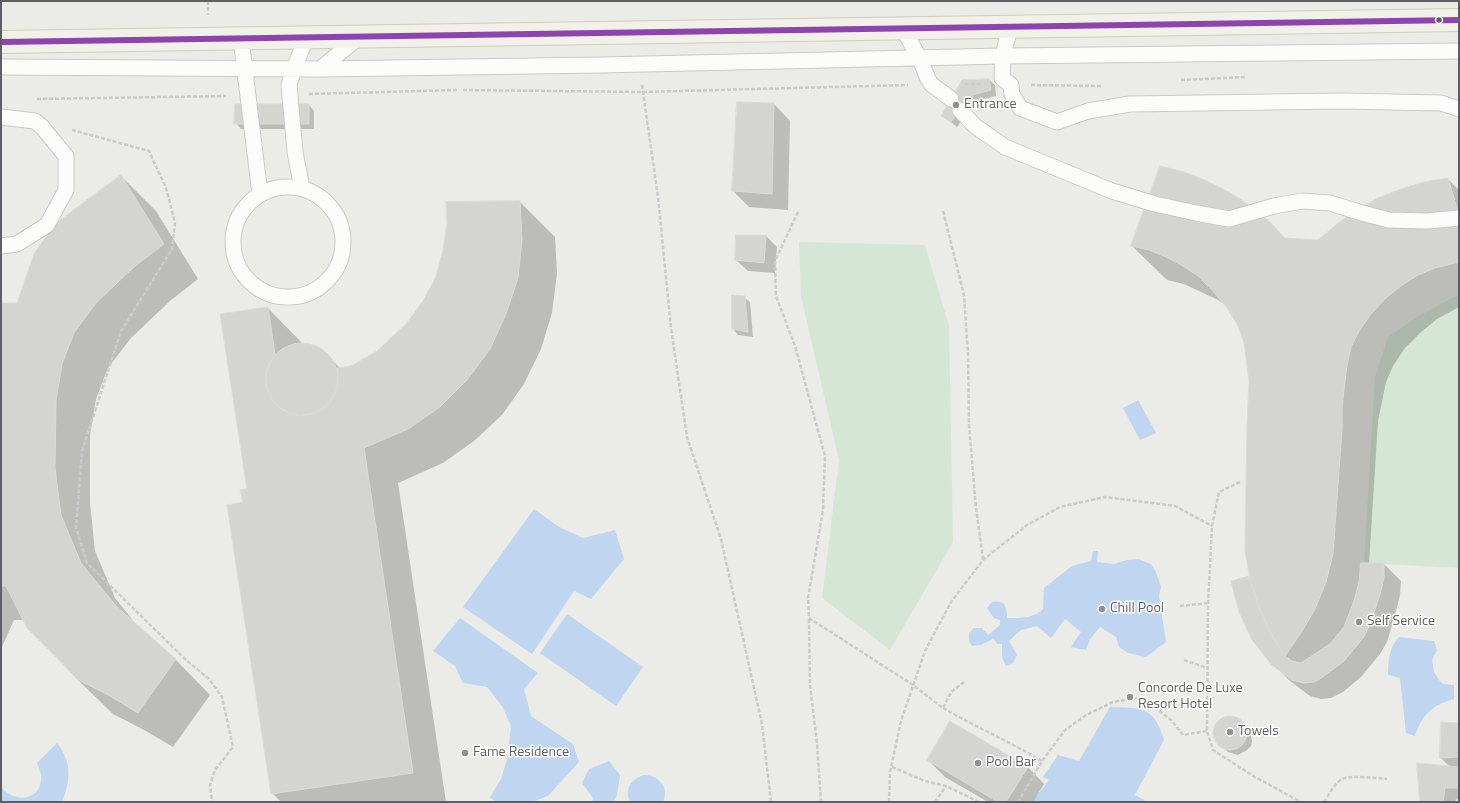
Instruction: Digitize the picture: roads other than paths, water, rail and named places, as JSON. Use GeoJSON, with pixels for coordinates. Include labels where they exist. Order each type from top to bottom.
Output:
{"type":"FeatureCollection","features":[{"type":"Feature","properties":{"kind":"main road"},"geometry":{"type":"LineString","coordinates":[[1,42],[1459,20]]}},
{"type":"Feature","properties":{"kind":"lane"},"geometry":{"type":"LineString","coordinates":[[1010,27],[1003,56],[1002,78],[1011,85],[1012,94],[1020,108],[1057,122],[1088,111],[1130,104],[1342,101],[1441,104],[1459,109]]}},
{"type":"Feature","properties":{"kind":"lane"},"geometry":{"type":"LineString","coordinates":[[903,29],[920,59],[931,84],[955,105],[975,126],[1005,147],[1112,191],[1196,214],[1229,219],[1274,206],[1302,201],[1330,203],[1389,220],[1459,218]]}},
{"type":"Feature","properties":{"kind":"lane"},"geometry":{"type":"LineString","coordinates":[[320,69],[359,37]]}},
{"type":"Feature","properties":{"kind":"lane"},"geometry":{"type":"LineString","coordinates":[[241,38],[260,194]]}},
{"type":"Feature","properties":{"kind":"lane"},"geometry":{"type":"LineString","coordinates":[[302,188],[295,152],[289,85],[306,38]]}},
{"type":"Feature","properties":{"kind":"lane"},"geometry":{"type":"LineString","coordinates":[[1,67],[320,69],[920,59],[1003,56],[1459,51]]}},
{"type":"Feature","properties":{"kind":"lane"},"geometry":{"type":"LineString","coordinates":[[1,117],[34,121],[42,127],[66,156],[66,190],[47,225],[17,244],[1,246]]}},
{"type":"Feature","properties":{"kind":"lane"},"geometry":{"type":"LineString","coordinates":[[281,187],[302,188],[322,198],[336,214],[343,234],[342,256],[332,275],[316,290],[295,296],[274,295],[254,285],[240,269],[233,249],[234,227],[244,208],[260,194],[281,187]]}},
{"type":"Feature","properties":{"kind":"water"},"geometry":{"type":"Polygon","coordinates":[[[1138,400],[1156,433],[1140,440],[1123,408],[1138,400]]]}},
{"type":"Feature","properties":{"kind":"water"},"geometry":{"type":"Polygon","coordinates":[[[534,509],[559,527],[583,538],[615,530],[624,559],[591,599],[574,591],[532,654],[463,607],[534,509]]]}},
{"type":"Feature","properties":{"kind":"water","name":"Chill Pool"},"geometry":{"type":"Polygon","coordinates":[[[1093,551],[1098,551],[1097,562],[1114,564],[1127,560],[1138,559],[1151,564],[1156,572],[1161,587],[1159,596],[1166,642],[1146,657],[1128,653],[1119,647],[1116,637],[1100,627],[1090,639],[1086,650],[1071,647],[1081,632],[1065,619],[1051,638],[1037,626],[1021,630],[1009,641],[1017,655],[1013,663],[1006,666],[1002,658],[1002,644],[998,644],[993,639],[981,645],[972,646],[969,641],[969,633],[974,628],[982,628],[988,635],[1000,625],[1000,620],[994,618],[987,608],[992,602],[1000,602],[1006,607],[1007,618],[1035,615],[1043,609],[1044,588],[1072,566],[1091,561],[1093,551]]]}},
{"type":"Feature","properties":{"kind":"water"},"geometry":{"type":"Polygon","coordinates":[[[567,614],[643,667],[616,706],[540,653],[567,614]]]}},
{"type":"Feature","properties":{"kind":"water"},"geometry":{"type":"Polygon","coordinates":[[[460,618],[538,673],[524,689],[531,716],[573,744],[579,762],[548,796],[532,802],[496,802],[490,797],[501,779],[507,759],[511,726],[502,706],[487,687],[463,683],[455,666],[433,651],[460,618]]]}},
{"type":"Feature","properties":{"kind":"water"},"geometry":{"type":"Polygon","coordinates":[[[1399,637],[1434,641],[1437,650],[1432,660],[1434,672],[1443,684],[1454,685],[1454,699],[1440,704],[1429,712],[1421,722],[1415,736],[1406,733],[1400,678],[1388,675],[1391,650],[1399,637]]]}},
{"type":"Feature","properties":{"kind":"water"},"geometry":{"type":"Polygon","coordinates":[[[1110,707],[1131,708],[1145,711],[1156,721],[1160,729],[1164,740],[1135,795],[1148,802],[1032,802],[1049,780],[1043,777],[1058,755],[1079,761],[1110,707]]]}},
{"type":"Feature","properties":{"kind":"water"},"geometry":{"type":"Polygon","coordinates":[[[57,743],[68,764],[67,786],[62,802],[1,802],[1,787],[6,792],[18,797],[24,798],[35,793],[39,788],[41,781],[37,763],[57,743]]]}},
{"type":"Feature","properties":{"kind":"water"},"geometry":{"type":"Polygon","coordinates":[[[609,761],[620,775],[617,795],[614,802],[592,802],[593,798],[582,783],[589,769],[609,761]]]}},
{"type":"Feature","properties":{"kind":"water"},"geometry":{"type":"Polygon","coordinates":[[[644,775],[654,777],[664,787],[665,797],[663,802],[630,802],[628,797],[628,789],[630,785],[635,779],[644,775]]]}},
{"type":"Feature","properties":{"kind":"place","name":"Entrance"},"geometry":{"type":"Point","coordinates":[956,105]}},
{"type":"Feature","properties":{"kind":"place","name":"Chill Pool"},"geometry":{"type":"Point","coordinates":[1102,609]}},
{"type":"Feature","properties":{"kind":"place","name":"Self Service"},"geometry":{"type":"Point","coordinates":[1359,622]}},
{"type":"Feature","properties":{"kind":"place","name":"Concorde De Luxe Resort Hotel"},"geometry":{"type":"Point","coordinates":[1130,697]}},
{"type":"Feature","properties":{"kind":"place","name":"Towels"},"geometry":{"type":"Point","coordinates":[1230,732]}},
{"type":"Feature","properties":{"kind":"place","name":"Fame Residence"},"geometry":{"type":"Point","coordinates":[465,753]}},
{"type":"Feature","properties":{"kind":"place","name":"Pool Bar"},"geometry":{"type":"Point","coordinates":[978,763]}}]}
